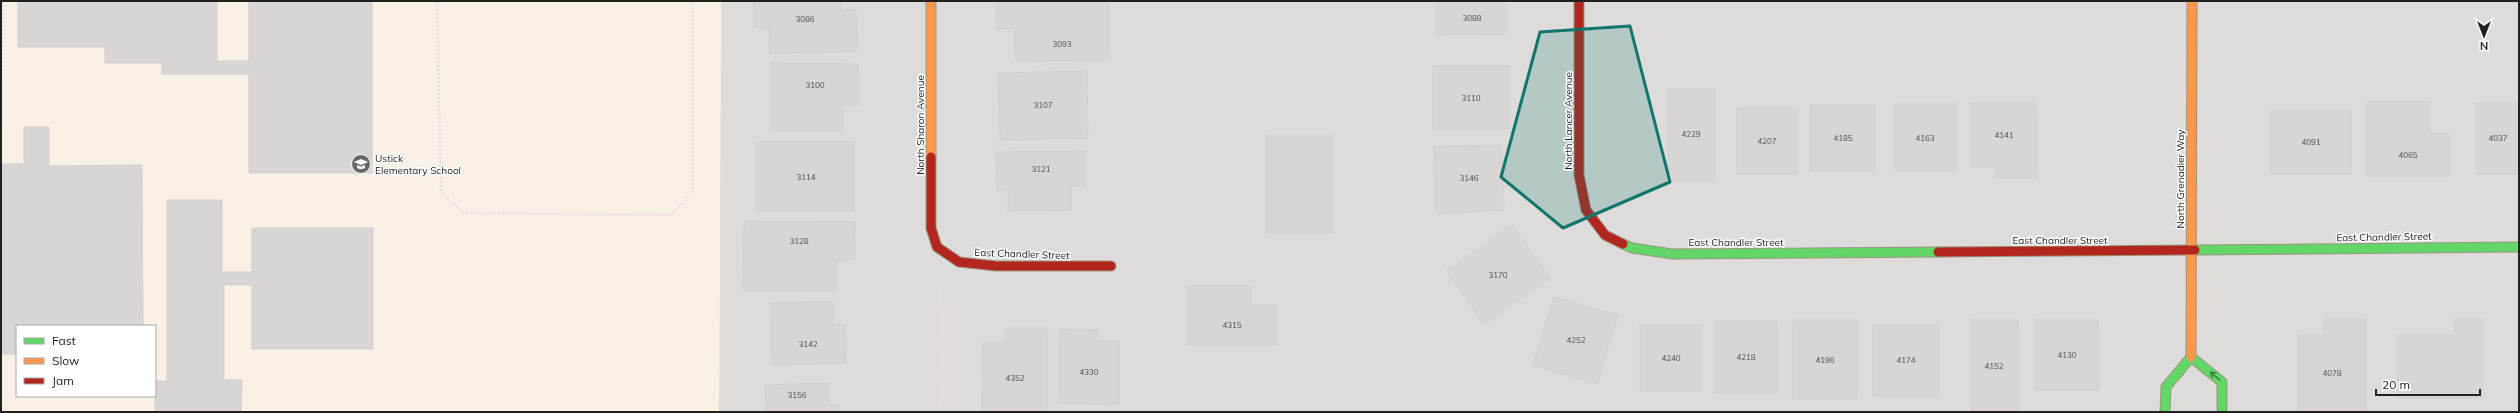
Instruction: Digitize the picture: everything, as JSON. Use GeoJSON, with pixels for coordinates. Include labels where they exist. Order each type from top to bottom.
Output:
{"type":"FeatureCollection","features":[{"type":"Feature","properties":{"kind":"street","name":"North Sharon Avenue"},"geometry":{"type":"LineString","coordinates":[[931,1],[931,228],[937,247]]}},
{"type":"Feature","properties":{"kind":"street","name":"North Lancer Avenue"},"geometry":{"type":"LineString","coordinates":[[1579,1],[1579,176],[1586,210],[1605,235]]}},
{"type":"Feature","properties":{"kind":"street","name":"North Grenadier Way"},"geometry":{"type":"LineString","coordinates":[[2191,357],[2192,1]]}},
{"type":"Feature","properties":{"kind":"street","name":"East Chandler Street"},"geometry":{"type":"LineString","coordinates":[[1605,235],[1632,248],[1672,254],[2191,251],[2519,247]]}},
{"type":"Feature","properties":{"kind":"street","name":"East Chandler Street"},"geometry":{"type":"LineString","coordinates":[[937,247],[959,262],[966,263],[996,266],[1111,266]]}},
{"type":"Feature","properties":{"kind":"street"},"geometry":{"type":"LineString","coordinates":[[2166,412],[2166,387],[2191,357],[2222,382],[2222,412]]}},
{"type":"Feature","properties":{"kind":"path"},"geometry":{"type":"LineString","coordinates":[[1,127],[2,1]]}},
{"type":"Feature","properties":{"kind":"path"},"geometry":{"type":"LineString","coordinates":[[437,1],[441,192],[464,213],[671,215],[693,190],[693,1]]}},
{"type":"Feature","properties":{"kind":"path"},"geometry":{"type":"LineString","coordinates":[[937,247],[943,341],[942,398],[938,412]]}},
{"type":"Feature","properties":{"kind":"highlighted area"},"geometry":{"type":"Polygon","coordinates":[[[1630,26],[1670,182],[1563,228],[1501,177],[1540,32],[1630,26]]]}},
{"type":"Feature","properties":{"kind":"shaded area","name":"Ustick Elementary School"},"geometry":{"type":"Polygon","coordinates":[[[1,1],[721,1],[719,412],[1,412],[1,1]]]}},
{"type":"Feature","properties":{"kind":"shaded area"},"geometry":{"type":"Polygon","coordinates":[[[721,1],[2519,1],[2519,412],[719,412],[721,1]]]}},
{"type":"Feature","properties":{"kind":"building"},"geometry":{"type":"Polygon","coordinates":[[[18,1],[217,1],[217,61],[249,61],[249,1],[372,1],[372,173],[249,173],[249,74],[162,74],[162,63],[105,63],[105,47],[18,47],[18,1]]]}},
{"type":"Feature","properties":{"kind":"building"},"geometry":{"type":"Polygon","coordinates":[[[754,1],[841,1],[841,11],[856,10],[857,51],[770,53],[769,28],[755,28],[754,1]]]}},
{"type":"Feature","properties":{"kind":"building"},"geometry":{"type":"Polygon","coordinates":[[[996,1],[1108,1],[1109,60],[1016,61],[1015,28],[997,29],[996,1]]]}},
{"type":"Feature","properties":{"kind":"building"},"geometry":{"type":"Polygon","coordinates":[[[1437,1],[1506,1],[1506,34],[1437,35],[1437,1]]]}},
{"type":"Feature","properties":{"kind":"building"},"geometry":{"type":"Polygon","coordinates":[[[771,63],[858,64],[858,105],[843,105],[843,131],[771,131],[771,63]]]}},
{"type":"Feature","properties":{"kind":"building"},"geometry":{"type":"Polygon","coordinates":[[[1433,66],[1509,66],[1509,129],[1433,129],[1433,66]]]}},
{"type":"Feature","properties":{"kind":"building"},"geometry":{"type":"Polygon","coordinates":[[[1087,71],[1088,138],[1000,140],[999,73],[1087,71]]]}},
{"type":"Feature","properties":{"kind":"building"},"geometry":{"type":"Polygon","coordinates":[[[1668,89],[1715,89],[1715,180],[1668,180],[1668,89]]]}},
{"type":"Feature","properties":{"kind":"building"},"geometry":{"type":"Polygon","coordinates":[[[2367,102],[2429,102],[2429,134],[2449,134],[2449,176],[2367,176],[2367,102]]]}},
{"type":"Feature","properties":{"kind":"building"},"geometry":{"type":"Polygon","coordinates":[[[1971,103],[2036,103],[2037,178],[1996,178],[1996,167],[1971,167],[1971,103]]]}},
{"type":"Feature","properties":{"kind":"building"},"geometry":{"type":"Polygon","coordinates":[[[2477,103],[2519,103],[2519,174],[2477,174],[2477,103]]]}},
{"type":"Feature","properties":{"kind":"building"},"geometry":{"type":"Polygon","coordinates":[[[1895,104],[1956,104],[1956,171],[1895,171],[1895,104]]]}},
{"type":"Feature","properties":{"kind":"building"},"geometry":{"type":"Polygon","coordinates":[[[1810,105],[1875,105],[1875,171],[1810,171],[1810,105]]]}},
{"type":"Feature","properties":{"kind":"building"},"geometry":{"type":"Polygon","coordinates":[[[1737,108],[1797,108],[1797,174],[1737,174],[1737,108]]]}},
{"type":"Feature","properties":{"kind":"building"},"geometry":{"type":"Polygon","coordinates":[[[2271,111],[2351,111],[2351,174],[2271,174],[2271,111]]]}},
{"type":"Feature","properties":{"kind":"building"},"geometry":{"type":"Polygon","coordinates":[[[24,127],[49,127],[49,166],[142,165],[143,325],[16,325],[16,354],[1,354],[1,164],[24,164],[24,127]]]}},
{"type":"Feature","properties":{"kind":"building"},"geometry":{"type":"Polygon","coordinates":[[[1266,136],[1332,136],[1332,233],[1266,233],[1266,136]]]}},
{"type":"Feature","properties":{"kind":"building"},"geometry":{"type":"Polygon","coordinates":[[[757,142],[854,142],[854,211],[757,211],[757,142]]]}},
{"type":"Feature","properties":{"kind":"building"},"geometry":{"type":"Polygon","coordinates":[[[1501,145],[1504,210],[1436,213],[1434,147],[1501,145]]]}},
{"type":"Feature","properties":{"kind":"building"},"geometry":{"type":"Polygon","coordinates":[[[1085,151],[1085,186],[1071,186],[1071,210],[1008,211],[1008,190],[997,191],[996,152],[1085,151]]]}},
{"type":"Feature","properties":{"kind":"building"},"geometry":{"type":"Polygon","coordinates":[[[167,200],[222,200],[222,272],[252,272],[252,228],[373,228],[373,349],[252,349],[252,285],[224,285],[224,380],[242,380],[241,412],[155,412],[156,381],[167,381],[167,200]]]}},
{"type":"Feature","properties":{"kind":"building"},"geometry":{"type":"Polygon","coordinates":[[[744,221],[855,222],[854,260],[836,260],[836,291],[743,291],[744,221]]]}},
{"type":"Feature","properties":{"kind":"building"},"geometry":{"type":"Polygon","coordinates":[[[1512,225],[1550,278],[1484,324],[1447,271],[1512,225]]]}},
{"type":"Feature","properties":{"kind":"building"},"geometry":{"type":"Polygon","coordinates":[[[1188,286],[1251,286],[1251,305],[1276,305],[1276,345],[1188,345],[1188,286]]]}},
{"type":"Feature","properties":{"kind":"building"},"geometry":{"type":"Polygon","coordinates":[[[1554,297],[1618,316],[1597,384],[1533,365],[1554,297]]]}},
{"type":"Feature","properties":{"kind":"building"},"geometry":{"type":"Polygon","coordinates":[[[833,302],[833,325],[845,324],[846,363],[772,364],[771,303],[833,302]]]}},
{"type":"Feature","properties":{"kind":"building"},"geometry":{"type":"Polygon","coordinates":[[[2324,319],[2366,319],[2366,412],[2298,412],[2298,335],[2324,335],[2324,319]]]}},
{"type":"Feature","properties":{"kind":"building"},"geometry":{"type":"Polygon","coordinates":[[[2455,319],[2482,319],[2482,398],[2398,398],[2398,335],[2455,335],[2455,319]]]}},
{"type":"Feature","properties":{"kind":"building"},"geometry":{"type":"Polygon","coordinates":[[[1792,320],[1857,320],[1857,399],[1792,399],[1792,320]]]}},
{"type":"Feature","properties":{"kind":"building"},"geometry":{"type":"Polygon","coordinates":[[[1971,320],[2018,320],[2018,411],[1971,411],[1971,320]]]}},
{"type":"Feature","properties":{"kind":"building"},"geometry":{"type":"Polygon","coordinates":[[[2035,320],[2098,320],[2098,390],[2035,390],[2035,320]]]}},
{"type":"Feature","properties":{"kind":"building"},"geometry":{"type":"Polygon","coordinates":[[[1715,321],[1777,321],[1777,393],[1715,393],[1715,321]]]}},
{"type":"Feature","properties":{"kind":"building"},"geometry":{"type":"Polygon","coordinates":[[[1640,325],[1701,325],[1701,391],[1640,391],[1640,325]]]}},
{"type":"Feature","properties":{"kind":"building"},"geometry":{"type":"Polygon","coordinates":[[[1873,325],[1939,325],[1939,396],[1873,396],[1873,325]]]}},
{"type":"Feature","properties":{"kind":"building"},"geometry":{"type":"Polygon","coordinates":[[[1006,328],[1048,328],[1048,412],[982,412],[983,343],[1006,343],[1006,328]]]}},
{"type":"Feature","properties":{"kind":"building"},"geometry":{"type":"Polygon","coordinates":[[[1060,329],[1098,330],[1098,341],[1119,341],[1119,404],[1059,403],[1060,329]]]}},
{"type":"Feature","properties":{"kind":"building"},"geometry":{"type":"Polygon","coordinates":[[[828,383],[828,405],[839,405],[839,412],[766,412],[765,385],[828,383]]]}},
{"type":"Feature","properties":{"kind":"traffic: fast"},"geometry":{"type":"LineString","coordinates":[[1623,244],[1632,248],[1672,254],[1938,252]]}},
{"type":"Feature","properties":{"kind":"traffic: fast"},"geometry":{"type":"LineString","coordinates":[[2195,250],[2519,247]]}},
{"type":"Feature","properties":{"kind":"traffic: fast"},"geometry":{"type":"LineString","coordinates":[[2165,412],[2166,387],[2191,357],[2222,382],[2222,412]]}},
{"type":"Feature","properties":{"kind":"traffic: slow"},"geometry":{"type":"LineString","coordinates":[[931,1],[931,157]]}},
{"type":"Feature","properties":{"kind":"traffic: slow"},"geometry":{"type":"LineString","coordinates":[[2191,357],[2192,1]]}},
{"type":"Feature","properties":{"kind":"traffic: jam"},"geometry":{"type":"LineString","coordinates":[[1579,1],[1579,175],[1586,210],[1605,235],[1623,244]]}},
{"type":"Feature","properties":{"kind":"traffic: jam"},"geometry":{"type":"LineString","coordinates":[[931,157],[931,228],[937,247],[959,262],[996,266],[1111,266]]}},
{"type":"Feature","properties":{"kind":"traffic: jam"},"geometry":{"type":"LineString","coordinates":[[1938,252],[2195,250]]}},
{"type":"Feature","properties":{"kind":"place","name":"Ustick Elementary School"},"geometry":{"type":"Point","coordinates":[361,164]}}]}
